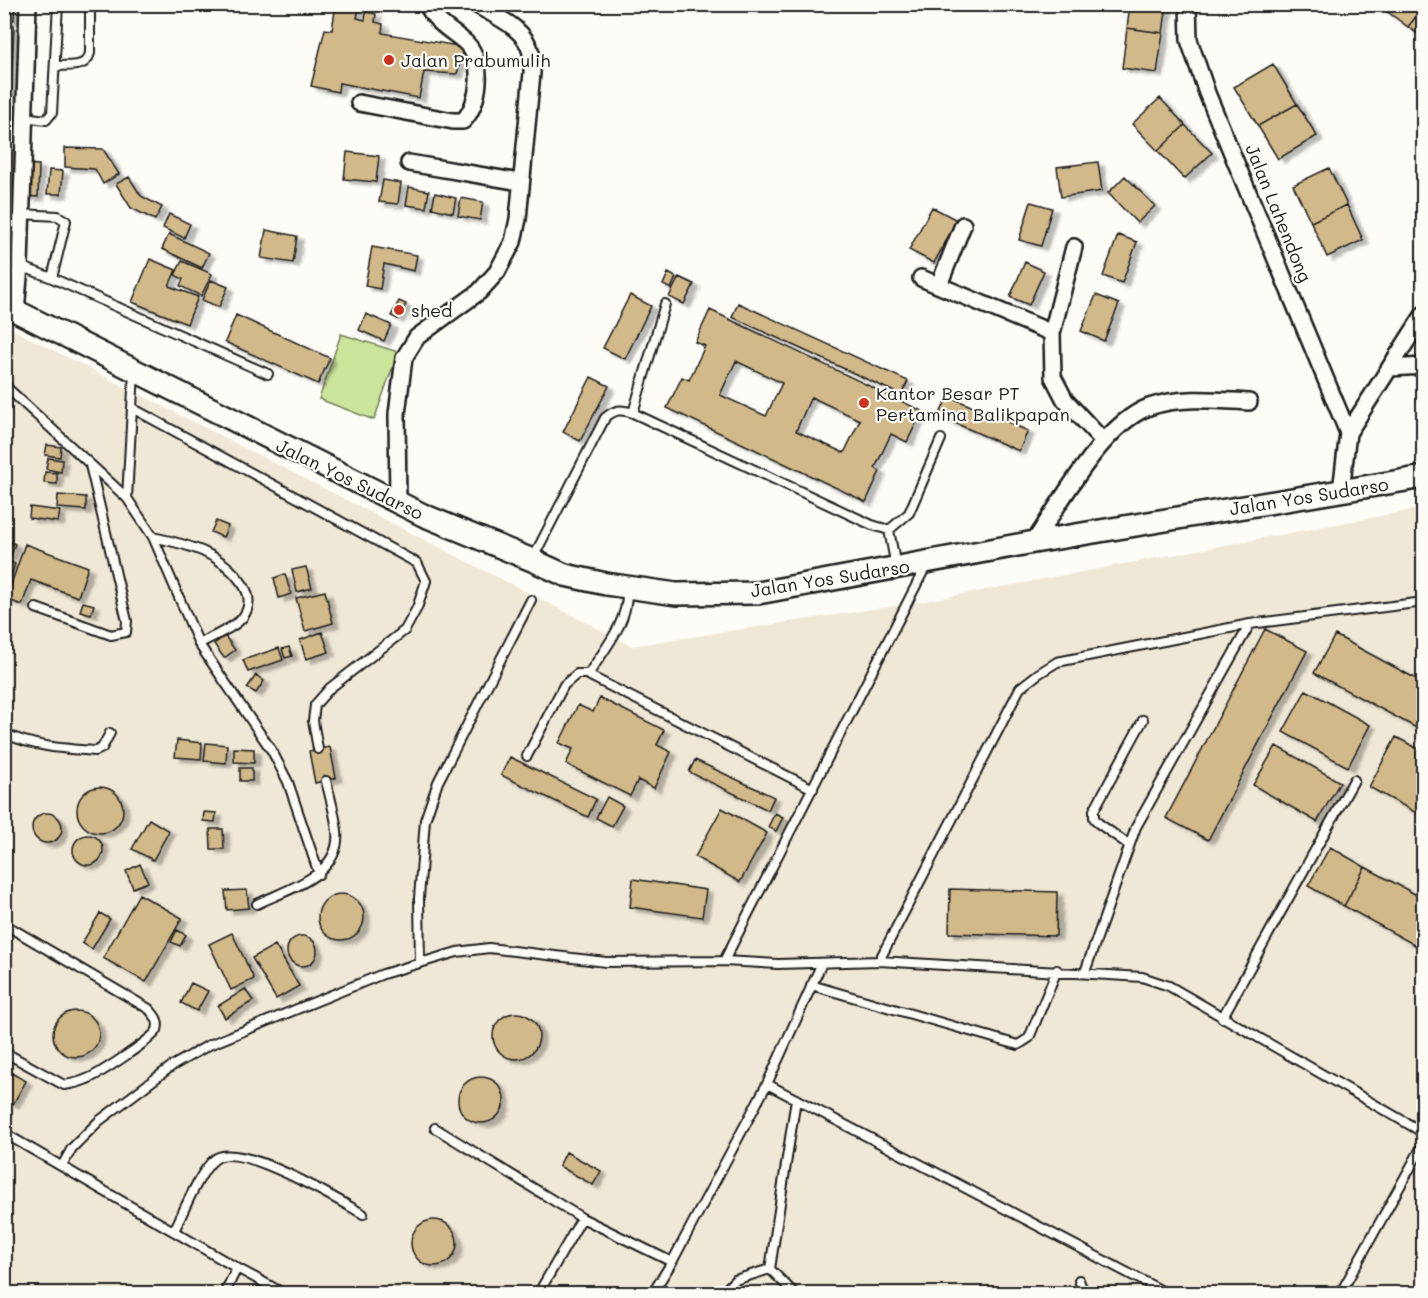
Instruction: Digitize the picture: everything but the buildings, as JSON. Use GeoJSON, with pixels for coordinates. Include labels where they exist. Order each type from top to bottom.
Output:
{"type":"FeatureCollection","features":[{"type":"Feature","properties":{"kind":"main road","name":"Jalan Yos Sudarso"},"geometry":{"type":"LineString","coordinates":[[10,309],[398,504],[565,575],[676,594],[758,592],[1034,542],[1424,477]]}},
{"type":"Feature","properties":{"kind":"street"},"geometry":{"type":"LineString","coordinates":[[10,309],[20,266],[28,4]]}},
{"type":"Feature","properties":{"kind":"street"},"geometry":{"type":"LineString","coordinates":[[359,103],[453,121],[463,121],[471,114],[479,79],[475,61],[468,45],[433,17],[427,4]]}},
{"type":"Feature","properties":{"kind":"street"},"geometry":{"type":"LineString","coordinates":[[398,504],[398,414],[404,358],[417,337],[479,292],[496,272],[513,242],[518,219],[532,73],[531,53],[524,38],[507,22],[475,4]]}},
{"type":"Feature","properties":{"kind":"street","name":"Jalan Lahendong"},"geometry":{"type":"LineString","coordinates":[[1188,4],[1189,39],[1207,93],[1348,433]]}},
{"type":"Feature","properties":{"kind":"street"},"geometry":{"type":"LineString","coordinates":[[409,163],[520,182]]}},
{"type":"Feature","properties":{"kind":"street"},"geometry":{"type":"LineString","coordinates":[[939,285],[963,225]]}},
{"type":"Feature","properties":{"kind":"street"},"geometry":{"type":"LineString","coordinates":[[1074,247],[1052,333],[1053,377],[1065,400],[1103,441]]}},
{"type":"Feature","properties":{"kind":"street"},"geometry":{"type":"LineString","coordinates":[[921,278],[1052,333]]}},
{"type":"Feature","properties":{"kind":"street"},"geometry":{"type":"LineString","coordinates":[[1341,491],[1348,433],[1424,314]]}},
{"type":"Feature","properties":{"kind":"street"},"geometry":{"type":"LineString","coordinates":[[1389,368],[1424,366]]}},
{"type":"Feature","properties":{"kind":"street"},"geometry":{"type":"LineString","coordinates":[[1034,542],[1103,441],[1126,421],[1148,408],[1171,402],[1201,399],[1249,402]]}},
{"type":"Feature","properties":{"kind":"lane"},"geometry":{"type":"LineString","coordinates":[[24,117],[46,120],[50,117],[55,97],[58,4]]}},
{"type":"Feature","properties":{"kind":"lane"},"geometry":{"type":"LineString","coordinates":[[56,66],[83,65],[88,60],[90,4]]}},
{"type":"Feature","properties":{"kind":"lane"},"geometry":{"type":"LineString","coordinates":[[20,214],[58,216],[66,221],[52,278]]}},
{"type":"Feature","properties":{"kind":"lane"},"geometry":{"type":"LineString","coordinates":[[20,266],[268,374]]}},
{"type":"Feature","properties":{"kind":"lane"},"geometry":{"type":"LineString","coordinates":[[633,412],[665,304]]}},
{"type":"Feature","properties":{"kind":"lane"},"geometry":{"type":"LineString","coordinates":[[127,498],[134,370]]}},
{"type":"Feature","properties":{"kind":"lane"},"geometry":{"type":"LineString","coordinates":[[4,385],[127,498],[153,537],[199,644],[272,751],[288,782],[319,874]]}},
{"type":"Feature","properties":{"kind":"lane"},"geometry":{"type":"LineString","coordinates":[[132,408],[417,563],[426,581],[417,608],[405,630],[330,688],[315,705],[313,720],[318,749]]}},
{"type":"Feature","properties":{"kind":"lane"},"geometry":{"type":"LineString","coordinates":[[532,560],[605,418],[613,411],[620,409],[633,412],[872,525],[889,530]]}},
{"type":"Feature","properties":{"kind":"lane"},"geometry":{"type":"LineString","coordinates":[[889,530],[909,513],[941,439]]}},
{"type":"Feature","properties":{"kind":"lane"},"geometry":{"type":"LineString","coordinates":[[36,608],[111,635],[126,632],[127,621],[89,464]]}},
{"type":"Feature","properties":{"kind":"lane"},"geometry":{"type":"LineString","coordinates":[[889,530],[896,568]]}},
{"type":"Feature","properties":{"kind":"lane"},"geometry":{"type":"LineString","coordinates":[[153,537],[181,543],[213,556],[231,568],[247,590],[249,608],[242,620],[199,644]]}},
{"type":"Feature","properties":{"kind":"lane"},"geometry":{"type":"LineString","coordinates":[[724,961],[928,563]]}},
{"type":"Feature","properties":{"kind":"lane"},"geometry":{"type":"LineString","coordinates":[[588,675],[622,620],[627,606],[627,587]]}},
{"type":"Feature","properties":{"kind":"lane"},"geometry":{"type":"LineString","coordinates":[[420,963],[419,898],[428,807],[438,782],[531,600]]}},
{"type":"Feature","properties":{"kind":"lane"},"geometry":{"type":"LineString","coordinates":[[879,961],[1020,688],[1038,674],[1057,662],[1250,624],[1424,602]]}},
{"type":"Feature","properties":{"kind":"lane"},"geometry":{"type":"LineString","coordinates":[[1084,972],[1136,827],[1250,624]]}},
{"type":"Feature","properties":{"kind":"lane"},"geometry":{"type":"LineString","coordinates":[[527,756],[564,685],[577,674],[588,675],[813,789]]}},
{"type":"Feature","properties":{"kind":"lane"},"geometry":{"type":"LineString","coordinates":[[1129,845],[1098,823],[1094,818],[1094,810],[1143,720]]}},
{"type":"Feature","properties":{"kind":"lane"},"geometry":{"type":"LineString","coordinates":[[4,733],[35,745],[96,751],[102,748],[110,733]]}},
{"type":"Feature","properties":{"kind":"lane"},"geometry":{"type":"LineString","coordinates":[[1222,1018],[1354,780]]}},
{"type":"Feature","properties":{"kind":"lane"},"geometry":{"type":"LineString","coordinates":[[257,903],[319,874],[333,857],[338,833],[326,781]]}},
{"type":"Feature","properties":{"kind":"lane"},"geometry":{"type":"LineString","coordinates":[[4,924],[149,1010],[157,1018],[158,1023],[153,1036],[89,1079],[73,1084],[64,1085],[4,1052]]}},
{"type":"Feature","properties":{"kind":"lane"},"geometry":{"type":"LineString","coordinates":[[62,1166],[72,1148],[99,1120],[172,1066],[209,1045],[383,974],[457,952],[489,948],[606,962],[724,961],[778,964],[879,961],[1142,976],[1157,981],[1424,1133]]}},
{"type":"Feature","properties":{"kind":"lane"},"geometry":{"type":"LineString","coordinates":[[653,1293],[672,1262],[767,1084],[822,963]]}},
{"type":"Feature","properties":{"kind":"lane"},"geometry":{"type":"LineString","coordinates":[[811,985],[1018,1045],[1029,1038],[1057,970]]}},
{"type":"Feature","properties":{"kind":"lane"},"geometry":{"type":"LineString","coordinates":[[767,1084],[1168,1293]]}},
{"type":"Feature","properties":{"kind":"lane"},"geometry":{"type":"LineString","coordinates":[[770,1269],[796,1099]]}},
{"type":"Feature","properties":{"kind":"lane"},"geometry":{"type":"LineString","coordinates":[[435,1128],[582,1218],[672,1262]]}},
{"type":"Feature","properties":{"kind":"lane"},"geometry":{"type":"LineString","coordinates":[[4,1133],[237,1268],[285,1293]]}},
{"type":"Feature","properties":{"kind":"lane"},"geometry":{"type":"LineString","coordinates":[[1340,1293],[1424,1143]]}},
{"type":"Feature","properties":{"kind":"lane"},"geometry":{"type":"LineString","coordinates":[[174,1231],[208,1166],[220,1156],[231,1154],[285,1172],[363,1214]]}},
{"type":"Feature","properties":{"kind":"lane"},"geometry":{"type":"LineString","coordinates":[[538,1293],[582,1218]]}},
{"type":"Feature","properties":{"kind":"lane"},"geometry":{"type":"LineString","coordinates":[[224,1293],[237,1268]]}},
{"type":"Feature","properties":{"kind":"lane"},"geometry":{"type":"LineString","coordinates":[[720,1293],[735,1280],[770,1269]]}},
{"type":"Feature","properties":{"kind":"lane"},"geometry":{"type":"LineString","coordinates":[[770,1269],[795,1293]]}},
{"type":"Feature","properties":{"kind":"lane"},"geometry":{"type":"LineString","coordinates":[[1079,1280],[1084,1293]]}},
{"type":"Feature","properties":{"kind":"shaded area"},"geometry":{"type":"Polygon","coordinates":[[[4,325],[632,646],[932,600],[1423,508],[1423,1293],[5,1293],[4,325]]]}},
{"type":"Feature","properties":{"kind":"green space"},"geometry":{"type":"Polygon","coordinates":[[[341,334],[398,352],[374,420],[319,399],[341,334]]]}},
{"type":"Feature","properties":{"kind":"place","name":"Jalan Prabumulih"},"geometry":{"type":"Point","coordinates":[389,60]}},
{"type":"Feature","properties":{"kind":"place","name":"shed"},"geometry":{"type":"Point","coordinates":[399,310]}},
{"type":"Feature","properties":{"kind":"place","name":"Kantor Besar PT Pertamina Balikpapan"},"geometry":{"type":"Point","coordinates":[864,403]}}]}
